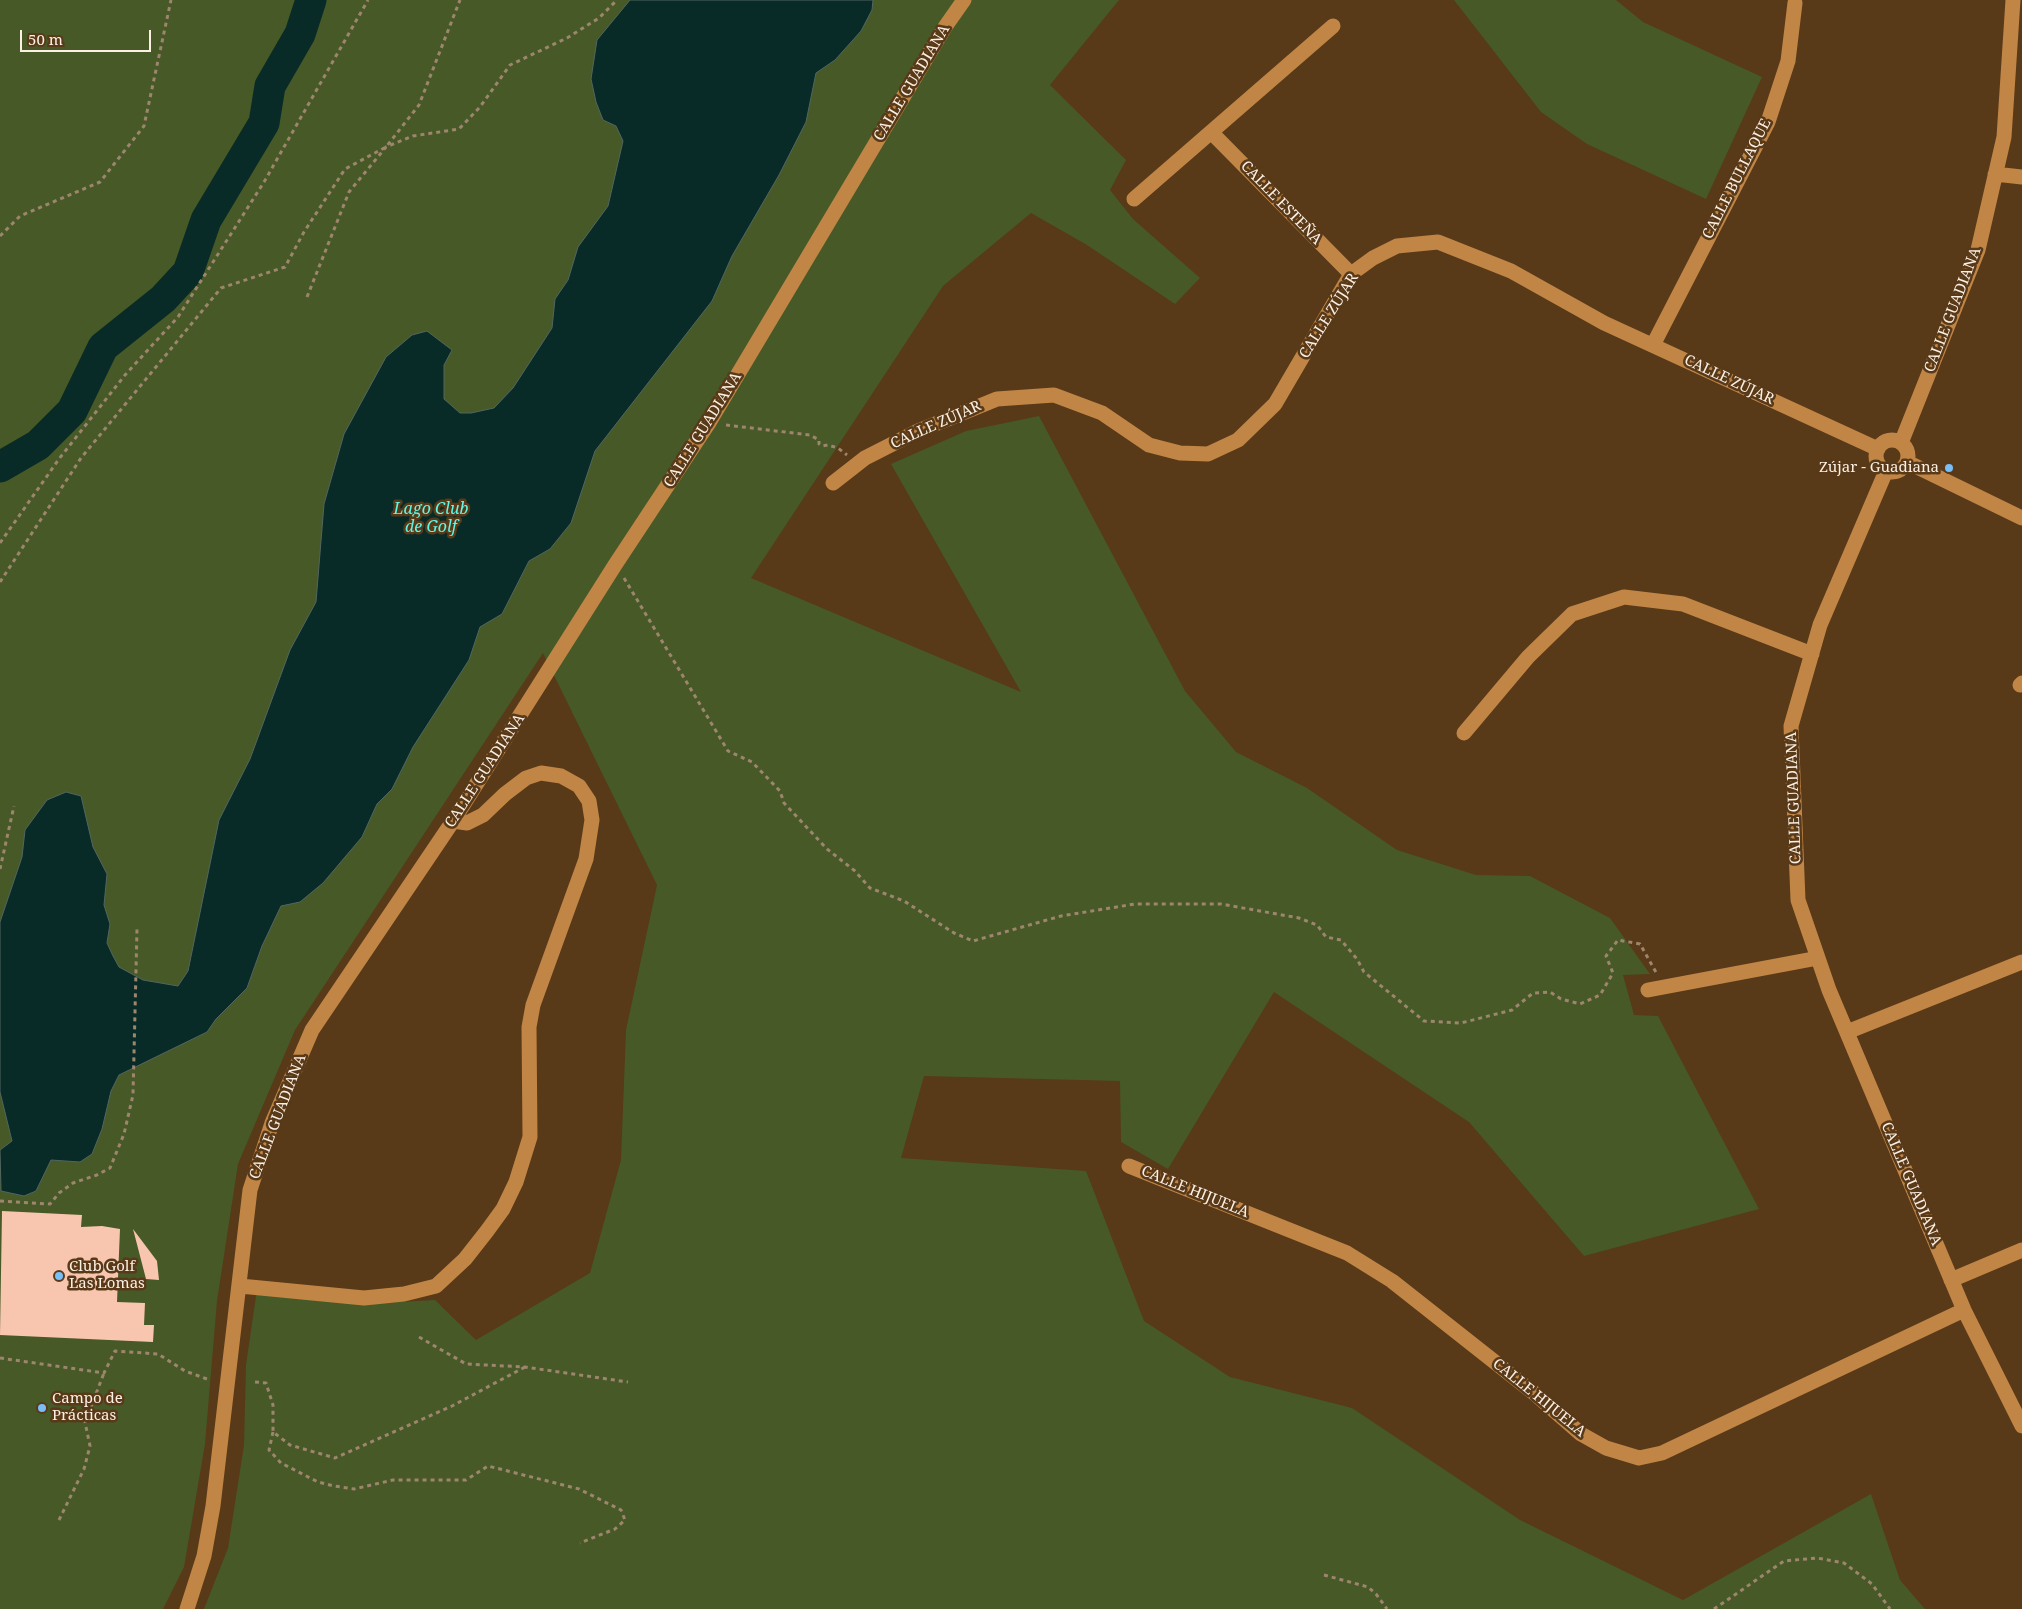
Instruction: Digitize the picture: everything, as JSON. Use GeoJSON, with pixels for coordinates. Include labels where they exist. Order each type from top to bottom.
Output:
{"type":"FeatureCollection","features":[{"type":"Feature","properties":{"kind":"street","name":"CALLE GUADIANA"},"geometry":{"type":"LineString","coordinates":[[187,1609],[204,1556],[213,1506],[250,1190],[272,1124],[312,1030],[453,821],[710,421],[945,26],[964,0]]}},
{"type":"Feature","properties":{"kind":"street","name":"CALLE GUADIANA"},"geometry":{"type":"LineString","coordinates":[[1901,443],[1978,250],[2004,137],[2013,0]]}},
{"type":"Feature","properties":{"kind":"street","name":"CALLE BULLAQUE"},"geometry":{"type":"LineString","coordinates":[[1653,345],[1768,122],[1788,61],[1795,3]]}},
{"type":"Feature","properties":{"kind":"street"},"geometry":{"type":"LineString","coordinates":[[1134,198],[1333,26]]}},
{"type":"Feature","properties":{"kind":"street","name":"CALLE ESTEÑA"},"geometry":{"type":"LineString","coordinates":[[1211,132],[1351,274]]}},
{"type":"Feature","properties":{"kind":"street"},"geometry":{"type":"LineString","coordinates":[[1995,174],[2022,177]]}},
{"type":"Feature","properties":{"kind":"street","name":"CALLE ZÚJAR"},"geometry":{"type":"LineString","coordinates":[[833,483],[857,464],[918,431],[997,399],[1054,395],[1102,413],[1150,445],[1180,453],[1208,454],[1238,440],[1275,404],[1351,274],[1373,258],[1398,246],[1438,242],[1511,271],[1604,322],[1878,449]]}},
{"type":"Feature","properties":{"kind":"street"},"geometry":{"type":"LineString","coordinates":[[1896,440],[1901,443],[1907,451],[1907,462],[1896,472],[1886,472],[1876,459],[1878,449],[1886,441],[1896,440]]}},
{"type":"Feature","properties":{"kind":"street"},"geometry":{"type":"LineString","coordinates":[[1907,462],[2022,518]]}},
{"type":"Feature","properties":{"kind":"street","name":"CALLE GUADIANA"},"geometry":{"type":"LineString","coordinates":[[1886,472],[1820,625],[1791,726],[1798,900],[1847,1032],[1964,1310],[2022,1426]]}},
{"type":"Feature","properties":{"kind":"street"},"geometry":{"type":"LineString","coordinates":[[1464,733],[1528,657],[1572,614],[1624,598],[1684,604],[1812,654]]}},
{"type":"Feature","properties":{"kind":"street"},"geometry":{"type":"LineString","coordinates":[[240,1286],[364,1298],[404,1294],[436,1286],[465,1259],[487,1231],[503,1209],[516,1182],[530,1137],[529,1027],[533,1005],[586,859],[592,820],[591,810],[589,801],[579,786],[561,776],[541,773],[526,778],[505,794],[483,816],[467,823],[453,821]]}},
{"type":"Feature","properties":{"kind":"street"},"geometry":{"type":"LineString","coordinates":[[1648,990],[1818,958]]}},
{"type":"Feature","properties":{"kind":"street"},"geometry":{"type":"LineString","coordinates":[[1847,1032],[2022,962]]}},
{"type":"Feature","properties":{"kind":"street","name":"CALLE HIJUELA"},"geometry":{"type":"LineString","coordinates":[[1129,1166],[1347,1253],[1392,1281],[1534,1393],[1580,1434],[1606,1448],[1639,1458],[1662,1453],[1964,1310]]}},
{"type":"Feature","properties":{"kind":"street"},"geometry":{"type":"LineString","coordinates":[[1952,1280],[2022,1250]]}},
{"type":"Feature","properties":{"kind":"path"},"geometry":{"type":"LineString","coordinates":[[0,236],[20,216],[100,182],[144,126],[171,0]]}},
{"type":"Feature","properties":{"kind":"path"},"geometry":{"type":"LineString","coordinates":[[0,543],[59,459],[125,375],[178,317],[264,182],[368,0]]}},
{"type":"Feature","properties":{"kind":"path"},"geometry":{"type":"LineString","coordinates":[[307,297],[349,192],[420,105],[460,0]]}},
{"type":"Feature","properties":{"kind":"path"},"geometry":{"type":"LineString","coordinates":[[0,582],[81,458],[221,288],[285,268],[304,232],[345,169],[386,147],[413,136],[459,129],[480,107],[510,65],[567,38],[599,18],[617,0]]}},
{"type":"Feature","properties":{"kind":"path"},"geometry":{"type":"LineString","coordinates":[[710,421],[738,428],[810,435],[819,440],[819,444],[822,446],[828,445],[838,448],[857,464]]}},
{"type":"Feature","properties":{"kind":"path"},"geometry":{"type":"LineString","coordinates":[[616,565],[728,751],[752,762],[780,791],[784,803],[827,849],[855,871],[870,888],[904,901],[954,932],[973,941],[993,938],[1061,916],[1135,904],[1221,904],[1299,918],[1316,925],[1326,937],[1341,940],[1357,959],[1364,972],[1424,1021],[1460,1023],[1478,1019],[1512,1010],[1533,993],[1550,992],[1560,999],[1580,1004],[1600,995],[1613,973],[1606,956],[1618,940],[1640,944],[1664,987]]}},
{"type":"Feature","properties":{"kind":"path"},"geometry":{"type":"LineString","coordinates":[[0,869],[14,806]]}},
{"type":"Feature","properties":{"kind":"path"},"geometry":{"type":"LineString","coordinates":[[0,1201],[50,1204],[59,1193],[74,1183],[110,1168],[124,1134],[133,1095],[137,929]]}},
{"type":"Feature","properties":{"kind":"path"},"geometry":{"type":"LineString","coordinates":[[419,1337],[466,1364],[525,1367],[628,1382]]}},
{"type":"Feature","properties":{"kind":"path"},"geometry":{"type":"LineString","coordinates":[[59,1520],[84,1469],[90,1446],[86,1422],[104,1373],[115,1351],[158,1354],[185,1370],[207,1379]]}},
{"type":"Feature","properties":{"kind":"path"},"geometry":{"type":"LineString","coordinates":[[0,1358],[104,1373]]}},
{"type":"Feature","properties":{"kind":"path"},"geometry":{"type":"LineString","coordinates":[[273,1432],[290,1445],[335,1458],[452,1406],[525,1367]]}},
{"type":"Feature","properties":{"kind":"path"},"geometry":{"type":"LineString","coordinates":[[254,1382],[266,1383],[273,1405],[273,1432],[268,1450],[281,1462],[318,1482],[354,1489],[393,1480],[466,1480],[488,1466],[579,1489],[622,1510],[625,1520],[615,1529],[580,1543]]}},
{"type":"Feature","properties":{"kind":"path"},"geometry":{"type":"LineString","coordinates":[[1714,1609],[1784,1561],[1816,1558],[1844,1563],[1872,1584],[1890,1609]]}},
{"type":"Feature","properties":{"kind":"path"},"geometry":{"type":"LineString","coordinates":[[1324,1574],[1368,1587],[1387,1609]]}},
{"type":"Feature","properties":{"kind":"green space"},"geometry":{"type":"Polygon","coordinates":[[[0,0],[1119,0],[1050,85],[1126,160],[1110,190],[1133,219],[1200,278],[1175,304],[1087,245],[1031,213],[943,286],[751,578],[1021,692],[891,464],[966,431],[1039,416],[1185,691],[1236,752],[1307,788],[1397,850],[1476,875],[1530,876],[1610,918],[1650,974],[1623,975],[1634,1015],[1658,1016],[1759,1209],[1584,1256],[1469,1122],[1274,992],[1168,1169],[1121,1142],[1120,1081],[924,1076],[901,1158],[1086,1171],[1144,1321],[1230,1377],[1352,1408],[1520,1520],[1683,1600],[1871,1494],[1900,1580],[1925,1609],[204,1609],[228,1548],[244,1445],[246,1365],[257,1289],[365,1304],[435,1300],[476,1340],[590,1273],[621,1160],[626,1030],[657,885],[543,653],[295,1030],[238,1164],[217,1301],[205,1444],[184,1567],[163,1609],[0,1609],[0,0]]]}},
{"type":"Feature","properties":{"kind":"green space"},"geometry":{"type":"Polygon","coordinates":[[[1454,0],[1616,0],[1643,22],[1762,77],[1706,199],[1587,144],[1541,112],[1454,0]]]}},
{"type":"Feature","properties":{"kind":"water","name":"Lago Club de Golf"},"geometry":{"type":"Polygon","coordinates":[[[630,0],[873,0],[872,10],[861,31],[835,60],[816,73],[806,122],[779,175],[732,256],[712,301],[595,451],[571,523],[550,549],[529,561],[502,614],[480,627],[469,660],[413,747],[392,789],[377,804],[362,837],[323,883],[300,902],[281,906],[262,946],[247,988],[216,1019],[207,1032],[119,1075],[111,1091],[102,1129],[92,1154],[80,1162],[51,1160],[36,1191],[24,1196],[1,1191],[0,1150],[12,1141],[0,1092],[0,922],[22,857],[25,830],[47,800],[66,792],[81,796],[93,847],[107,874],[104,905],[110,924],[107,943],[113,956],[119,967],[143,980],[178,986],[188,971],[219,820],[250,759],[290,650],[316,602],[324,504],[344,434],[386,357],[412,335],[427,331],[452,350],[444,365],[444,399],[460,413],[471,413],[494,408],[513,388],[552,328],[555,299],[568,280],[578,247],[608,206],[623,141],[616,126],[603,120],[596,102],[591,79],[597,40],[630,0]]]}},
{"type":"Feature","properties":{"kind":"building","name":"Club Golf Las Lomas"},"geometry":{"type":"Polygon","coordinates":[[[2,1211],[82,1215],[81,1227],[102,1226],[120,1229],[117,1302],[145,1303],[144,1325],[154,1325],[153,1342],[0,1335],[2,1211]]]}},
{"type":"Feature","properties":{"kind":"building"},"geometry":{"type":"Polygon","coordinates":[[[133,1229],[157,1261],[159,1280],[146,1279],[133,1229]]]}},
{"type":"Feature","properties":{"kind":"waterway"},"geometry":{"type":"LineString","coordinates":[[0,467],[38,445],[72,411],[103,347],[163,299],[188,272],[206,220],[264,123],[270,86],[300,34],[311,0]]}},
{"type":"Feature","properties":{"kind":"place","name":"Zújar - Guadiana"},"geometry":{"type":"Point","coordinates":[1949,468]}},
{"type":"Feature","properties":{"kind":"place","name":"Club Golf Las Lomas"},"geometry":{"type":"Point","coordinates":[59,1276]}},
{"type":"Feature","properties":{"kind":"place","name":"Campo de Prácticas"},"geometry":{"type":"Point","coordinates":[42,1408]}}]}
